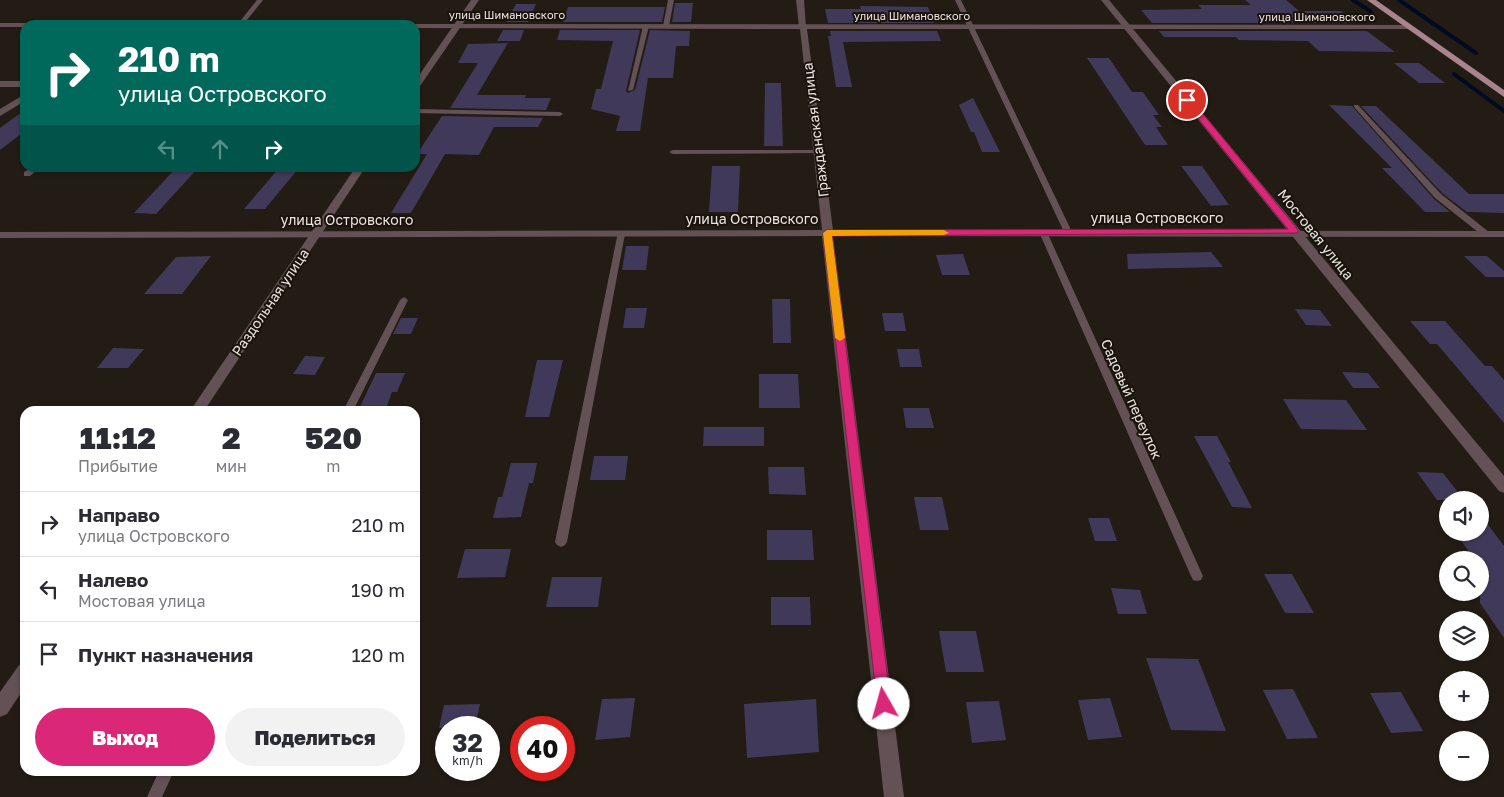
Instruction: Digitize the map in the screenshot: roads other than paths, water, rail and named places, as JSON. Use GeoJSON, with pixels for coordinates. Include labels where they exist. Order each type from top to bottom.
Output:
{"type":"FeatureCollection","features":[{"type":"Feature","properties":{"kind":"main road"},"geometry":{"type":"LineString","coordinates":[[1371,0],[1504,94]]}},
{"type":"Feature","properties":{"kind":"street"},"geometry":{"type":"LineString","coordinates":[[420,80],[474,0]]}},
{"type":"Feature","properties":{"kind":"street","name":"Гражданская улица"},"geometry":{"type":"LineString","coordinates":[[800,0],[894,797]]}},
{"type":"Feature","properties":{"kind":"street","name":"Мостовая улица"},"geometry":{"type":"LineString","coordinates":[[1105,0],[1504,487]]}},
{"type":"Feature","properties":{"kind":"street"},"geometry":{"type":"LineString","coordinates":[[0,25],[20,25]]}},
{"type":"Feature","properties":{"kind":"street","name":"улица Шимановского"},"geometry":{"type":"LineString","coordinates":[[420,26],[1409,27]]}},
{"type":"Feature","properties":{"kind":"street"},"geometry":{"type":"LineString","coordinates":[[0,84],[20,84]]}},
{"type":"Feature","properties":{"kind":"street"},"geometry":{"type":"LineString","coordinates":[[0,113],[20,100]]}},
{"type":"Feature","properties":{"kind":"street","name":"Раздольная улица"},"geometry":{"type":"LineString","coordinates":[[200,406],[357,172]]}},
{"type":"Feature","properties":{"kind":"street","name":"улица Островского"},"geometry":{"type":"LineString","coordinates":[[0,235],[1043,232],[1504,234]]}},
{"type":"Feature","properties":{"kind":"street"},"geometry":{"type":"LineString","coordinates":[[0,708],[20,678]]}},
{"type":"Feature","properties":{"kind":"lane"},"geometry":{"type":"LineString","coordinates":[[244,20],[260,0]]}},
{"type":"Feature","properties":{"kind":"lane"},"geometry":{"type":"LineString","coordinates":[[666,26],[670,0]]}},
{"type":"Feature","properties":{"kind":"lane"},"geometry":{"type":"LineString","coordinates":[[958,0],[1068,232]]}},
{"type":"Feature","properties":{"kind":"lane"},"geometry":{"type":"LineString","coordinates":[[630,90],[646,26]]}},
{"type":"Feature","properties":{"kind":"lane"},"geometry":{"type":"LineString","coordinates":[[1356,106],[1438,196],[1486,234]]}},
{"type":"Feature","properties":{"kind":"lane"},"geometry":{"type":"LineString","coordinates":[[420,112],[560,114]]}},
{"type":"Feature","properties":{"kind":"lane"},"geometry":{"type":"LineString","coordinates":[[673,152],[818,152]]}},
{"type":"Feature","properties":{"kind":"lane","name":"Садовый переулок"},"geometry":{"type":"LineString","coordinates":[[1043,232],[1197,576]]}},
{"type":"Feature","properties":{"kind":"lane"},"geometry":{"type":"LineString","coordinates":[[561,542],[621,234]]}},
{"type":"Feature","properties":{"kind":"lane"},"geometry":{"type":"LineString","coordinates":[[351,406],[404,300]]}},
{"type":"Feature","properties":{"kind":"lane"},"geometry":{"type":"LineString","coordinates":[[154,797],[164,776]]}},
{"type":"Feature","properties":{"kind":"waterway"},"geometry":{"type":"LineString","coordinates":[[1353,0],[1370,11],[1374,18]]}},
{"type":"Feature","properties":{"kind":"waterway"},"geometry":{"type":"LineString","coordinates":[[1399,0],[1476,53]]}},
{"type":"Feature","properties":{"kind":"waterway"},"geometry":{"type":"LineString","coordinates":[[1454,74],[1504,111]]}}]}
